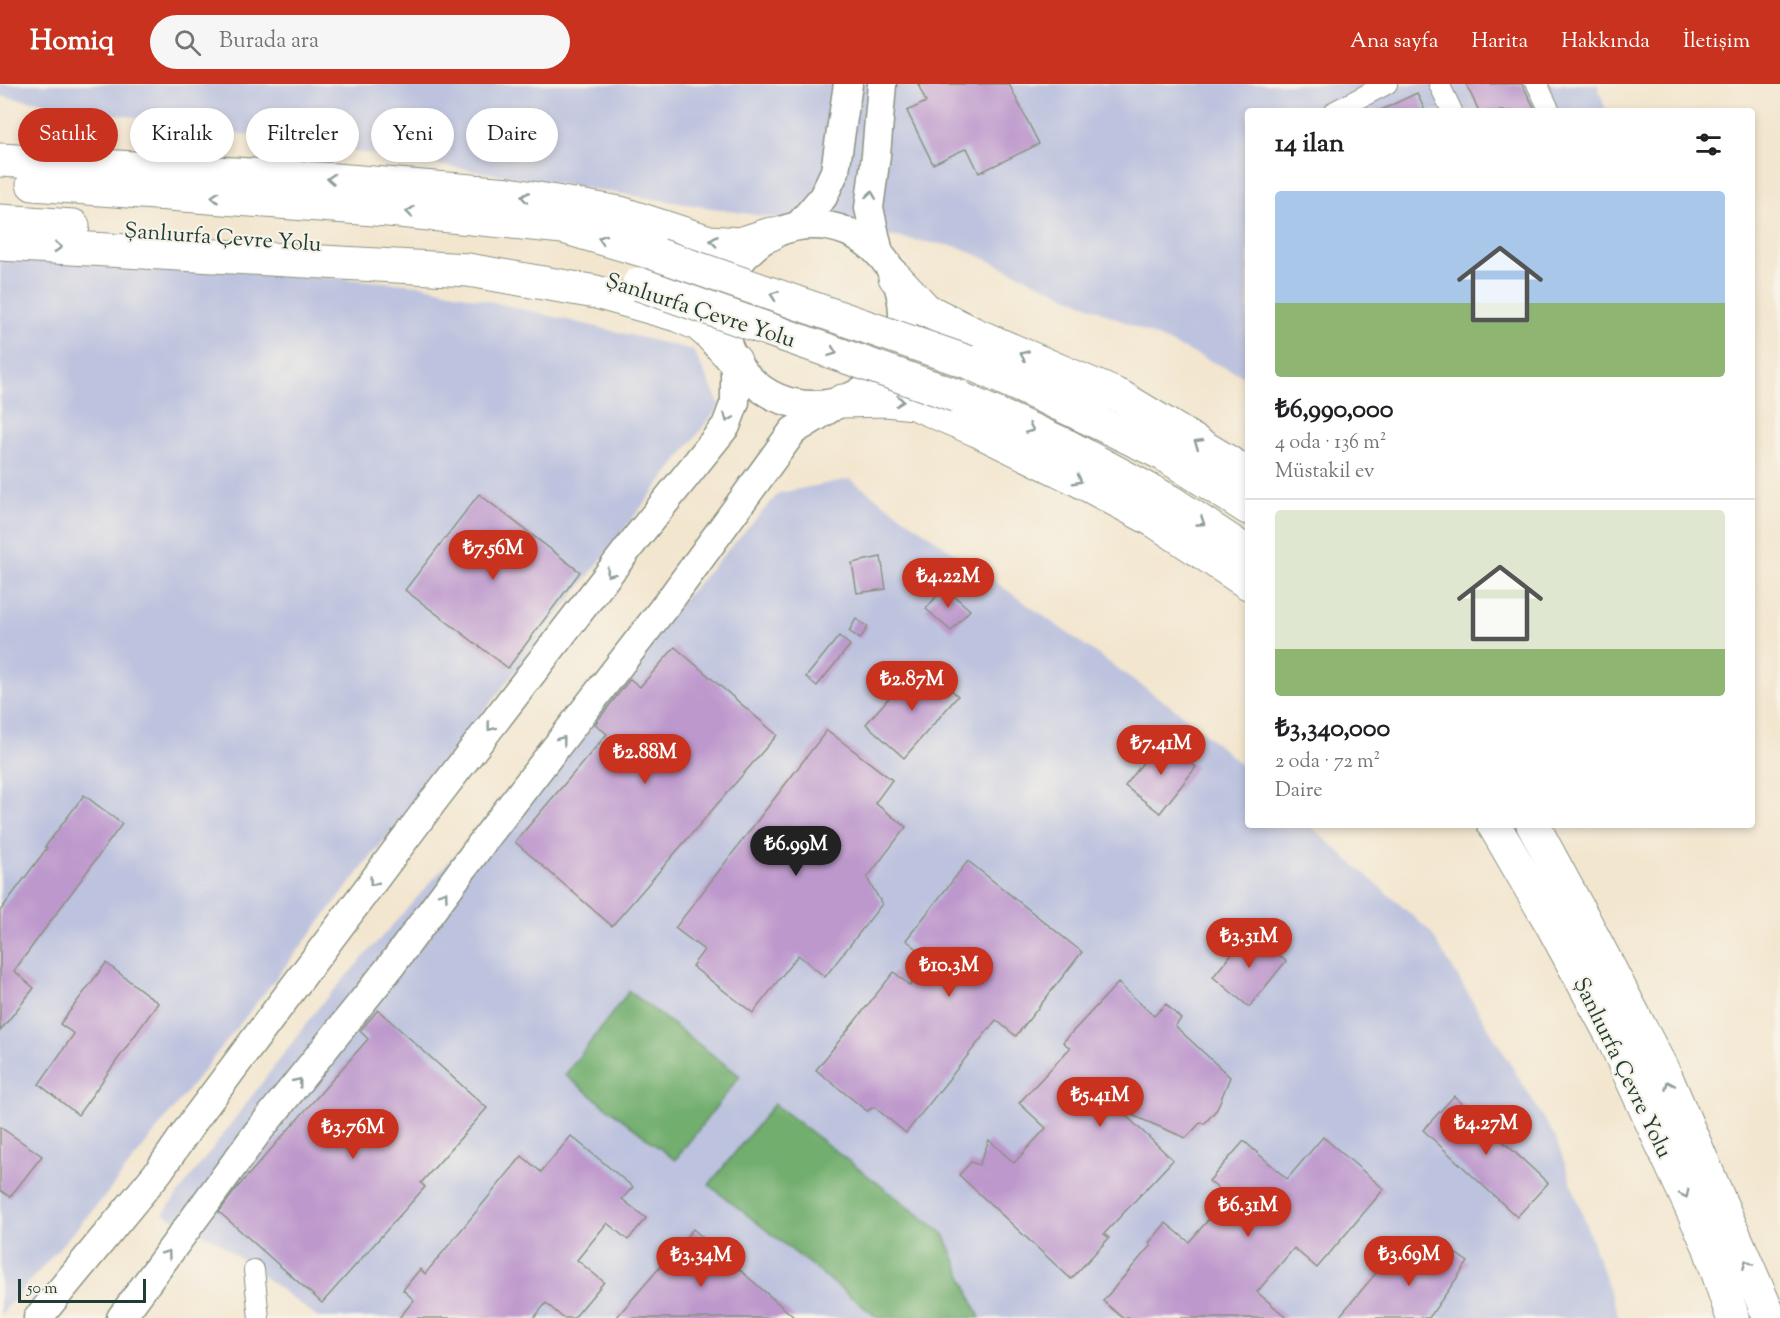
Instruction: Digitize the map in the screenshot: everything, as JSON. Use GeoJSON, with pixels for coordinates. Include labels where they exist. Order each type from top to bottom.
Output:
{"type":"FeatureCollection","features":[{"type":"Feature","properties":{"kind":"highway"},"geometry":{"type":"LineString","coordinates":[[0,159],[336,180],[509,194],[620,213],[709,242],[740,244],[785,229]]}},
{"type":"Feature","properties":{"kind":"highway","name":"Şanlıurfa Çevre Yolu"},"geometry":{"type":"LineString","coordinates":[[0,182],[388,210],[563,227],[658,255],[968,362],[1165,456],[1245,506]]}},
{"type":"Feature","properties":{"kind":"highway","name":"Şanlıurfa Çevre Yolu"},"geometry":{"type":"LineString","coordinates":[[0,221],[374,246],[456,249],[526,259],[639,284],[957,396],[1067,446],[1171,502],[1245,551]]}},
{"type":"Feature","properties":{"kind":"highway"},"geometry":{"type":"LineString","coordinates":[[0,244],[468,270],[596,292],[677,315],[698,324],[735,361]]}},
{"type":"Feature","properties":{"kind":"highway"},"geometry":{"type":"LineString","coordinates":[[887,265],[926,310],[974,334],[1121,397],[1245,472]]}},
{"type":"Feature","properties":{"kind":"highway"},"geometry":{"type":"LineString","coordinates":[[842,401],[887,400],[914,403],[977,430],[1075,478],[1155,521],[1245,581]]}},
{"type":"Feature","properties":{"kind":"highway"},"geometry":{"type":"LineString","coordinates":[[1475,828],[1567,920]]}},
{"type":"Feature","properties":{"kind":"highway","name":"Şanlıurfa Çevre Yolu"},"geometry":{"type":"LineString","coordinates":[[1496,828],[1567,920],[1666,1077],[1770,1318]]}},
{"type":"Feature","properties":{"kind":"highway","name":"Şanlıurfa Çevre Yolu"},"geometry":{"type":"LineString","coordinates":[[1534,828],[1611,1034],[1709,1246],[1733,1318]]}},
{"type":"Feature","properties":{"kind":"highway"},"geometry":{"type":"LineString","coordinates":[[1548,828],[1567,920]]}},
{"type":"Feature","properties":{"kind":"street"},"geometry":{"type":"LineString","coordinates":[[842,401],[811,406],[781,400],[755,385],[735,361],[724,333],[723,303],[731,275],[748,251],[785,229],[823,197],[835,171],[848,84]]}},
{"type":"Feature","properties":{"kind":"street"},"geometry":{"type":"LineString","coordinates":[[121,1318],[257,1133],[390,967],[485,838],[672,597],[793,431],[868,387],[889,364],[901,336],[903,305],[887,265],[869,208],[882,84]]}},
{"type":"Feature","properties":{"kind":"street"},"geometry":{"type":"LineString","coordinates":[[1343,108],[1367,88],[1387,84]]}},
{"type":"Feature","properties":{"kind":"street"},"geometry":{"type":"LineString","coordinates":[[1439,84],[1451,108]]}},
{"type":"Feature","properties":{"kind":"street"},"geometry":{"type":"LineString","coordinates":[[1537,84],[1549,108]]}},
{"type":"Feature","properties":{"kind":"street"},"geometry":{"type":"LineString","coordinates":[[785,229],[828,225],[856,235],[887,265]]}},
{"type":"Feature","properties":{"kind":"street"},"geometry":{"type":"LineString","coordinates":[[38,1318],[159,1171],[195,1119],[434,800],[637,537],[726,426],[735,402],[735,361]]}},
{"type":"Feature","properties":{"kind":"street"},"geometry":{"type":"LineString","coordinates":[[254,1270],[259,1318]]}},
{"type":"Feature","properties":{"kind":"shaded area"},"geometry":{"type":"Polygon","coordinates":[[[0,84],[1597,84],[1605,108],[1245,108],[1245,377],[959,247],[419,162],[454,162],[454,108],[371,108],[371,154],[359,153],[359,108],[246,108],[246,135],[234,133],[234,108],[130,108],[130,116],[118,115],[118,108],[76,108],[0,96],[0,84]]]}},
{"type":"Feature","properties":{"kind":"shaded area"},"geometry":{"type":"Polygon","coordinates":[[[0,251],[421,285],[693,350],[720,405],[429,783],[105,1196],[0,1315],[0,251]]]}},
{"type":"Feature","properties":{"kind":"shaded area"},"geometry":{"type":"Polygon","coordinates":[[[850,479],[1186,717],[1245,768],[1245,828],[1312,828],[1430,931],[1556,1139],[1619,1318],[318,1318],[217,1241],[163,1214],[318,1008],[779,493],[850,479]]]}},
{"type":"Feature","properties":{"kind":"green space"},"geometry":{"type":"Polygon","coordinates":[[[629,991],[740,1076],[675,1160],[565,1075],[629,991]]]}},
{"type":"Feature","properties":{"kind":"green space"},"geometry":{"type":"Polygon","coordinates":[[[774,1104],[944,1234],[980,1318],[878,1318],[709,1185],[774,1104]]]}},
{"type":"Feature","properties":{"kind":"building"},"geometry":{"type":"Polygon","coordinates":[[[918,84],[1009,84],[1039,144],[979,173],[967,148],[933,164],[907,111],[926,102],[918,84]]]}},
{"type":"Feature","properties":{"kind":"building"},"geometry":{"type":"Polygon","coordinates":[[[1466,84],[1522,84],[1534,108],[1478,108],[1466,84]]]}},
{"type":"Feature","properties":{"kind":"building"},"geometry":{"type":"Polygon","coordinates":[[[1417,93],[1424,108],[1385,108],[1417,93]]]}},
{"type":"Feature","properties":{"kind":"building"},"geometry":{"type":"Polygon","coordinates":[[[479,494],[580,572],[508,668],[405,590],[479,494]]]}},
{"type":"Feature","properties":{"kind":"building"},"geometry":{"type":"Polygon","coordinates":[[[881,557],[886,589],[857,593],[852,563],[881,557]]]}},
{"type":"Feature","properties":{"kind":"building"},"geometry":{"type":"Polygon","coordinates":[[[944,587],[970,610],[951,631],[926,609],[944,587]]]}},
{"type":"Feature","properties":{"kind":"building"},"geometry":{"type":"Polygon","coordinates":[[[856,619],[868,627],[860,639],[849,631],[856,619]]]}},
{"type":"Feature","properties":{"kind":"building"},"geometry":{"type":"Polygon","coordinates":[[[839,636],[850,645],[817,686],[806,677],[839,636]]]}},
{"type":"Feature","properties":{"kind":"building"},"geometry":{"type":"Polygon","coordinates":[[[675,647],[777,735],[612,926],[515,842],[607,734],[595,724],[630,679],[640,687],[675,647]]]}},
{"type":"Feature","properties":{"kind":"building"},"geometry":{"type":"Polygon","coordinates":[[[929,670],[958,696],[904,758],[866,724],[907,677],[916,685],[929,670]]]}},
{"type":"Feature","properties":{"kind":"building"},"geometry":{"type":"Polygon","coordinates":[[[827,730],[892,780],[875,803],[906,827],[867,878],[882,904],[825,977],[798,955],[753,1013],[692,966],[704,950],[675,928],[827,730]]]}},
{"type":"Feature","properties":{"kind":"building"},"geometry":{"type":"Polygon","coordinates":[[[1161,739],[1196,767],[1160,813],[1125,786],[1161,739]]]}},
{"type":"Feature","properties":{"kind":"building"},"geometry":{"type":"Polygon","coordinates":[[[84,795],[122,824],[14,971],[34,988],[0,1031],[0,911],[84,795]]]}},
{"type":"Feature","properties":{"kind":"building"},"geometry":{"type":"Polygon","coordinates":[[[968,861],[1082,952],[1016,1036],[996,1020],[906,1133],[874,1107],[867,1111],[816,1070],[894,972],[910,986],[931,960],[906,940],[968,861]]]}},
{"type":"Feature","properties":{"kind":"building"},"geometry":{"type":"Polygon","coordinates":[[[1249,932],[1286,961],[1249,1007],[1213,977],[1249,932]]]}},
{"type":"Feature","properties":{"kind":"building"},"geometry":{"type":"Polygon","coordinates":[[[106,963],[158,1003],[78,1115],[39,1084],[74,1034],[60,1024],[106,963]]]}},
{"type":"Feature","properties":{"kind":"building"},"geometry":{"type":"Polygon","coordinates":[[[1118,983],[1154,1016],[1166,1004],[1181,1019],[1175,1026],[1230,1077],[1217,1109],[1204,1124],[1201,1122],[1186,1138],[1120,1110],[1173,1160],[1104,1234],[1109,1238],[1071,1279],[959,1175],[971,1162],[979,1165],[989,1140],[1014,1163],[1046,1128],[1019,1103],[1070,1048],[1063,1042],[1118,983]]]}},
{"type":"Feature","properties":{"kind":"building"},"geometry":{"type":"Polygon","coordinates":[[[378,1010],[487,1108],[421,1183],[425,1187],[322,1303],[219,1212],[237,1188],[368,1039],[360,1031],[378,1010]]]}},
{"type":"Feature","properties":{"kind":"building"},"geometry":{"type":"Polygon","coordinates":[[[1454,1096],[1548,1183],[1517,1217],[1423,1130],[1454,1096]]]}},
{"type":"Feature","properties":{"kind":"building"},"geometry":{"type":"Polygon","coordinates":[[[0,1127],[42,1156],[10,1197],[0,1190],[0,1127]]]}},
{"type":"Feature","properties":{"kind":"building"},"geometry":{"type":"Polygon","coordinates":[[[571,1136],[633,1187],[622,1199],[646,1218],[628,1240],[607,1223],[577,1260],[604,1282],[574,1318],[563,1318],[546,1303],[534,1318],[399,1318],[414,1300],[403,1290],[420,1269],[425,1274],[522,1156],[541,1172],[571,1136]]]}},
{"type":"Feature","properties":{"kind":"building"},"geometry":{"type":"Polygon","coordinates":[[[1323,1137],[1384,1189],[1317,1268],[1294,1248],[1257,1292],[1287,1318],[1123,1318],[1103,1301],[1151,1245],[1149,1243],[1166,1223],[1189,1242],[1228,1197],[1209,1181],[1244,1141],[1287,1179],[1323,1137]]]}},
{"type":"Feature","properties":{"kind":"building"},"geometry":{"type":"Polygon","coordinates":[[[693,1229],[749,1278],[795,1318],[616,1318],[693,1229]]]}},
{"type":"Feature","properties":{"kind":"building"},"geometry":{"type":"Polygon","coordinates":[[[1436,1240],[1468,1262],[1429,1318],[1338,1318],[1388,1259],[1407,1270],[1436,1240]]]}}]}
